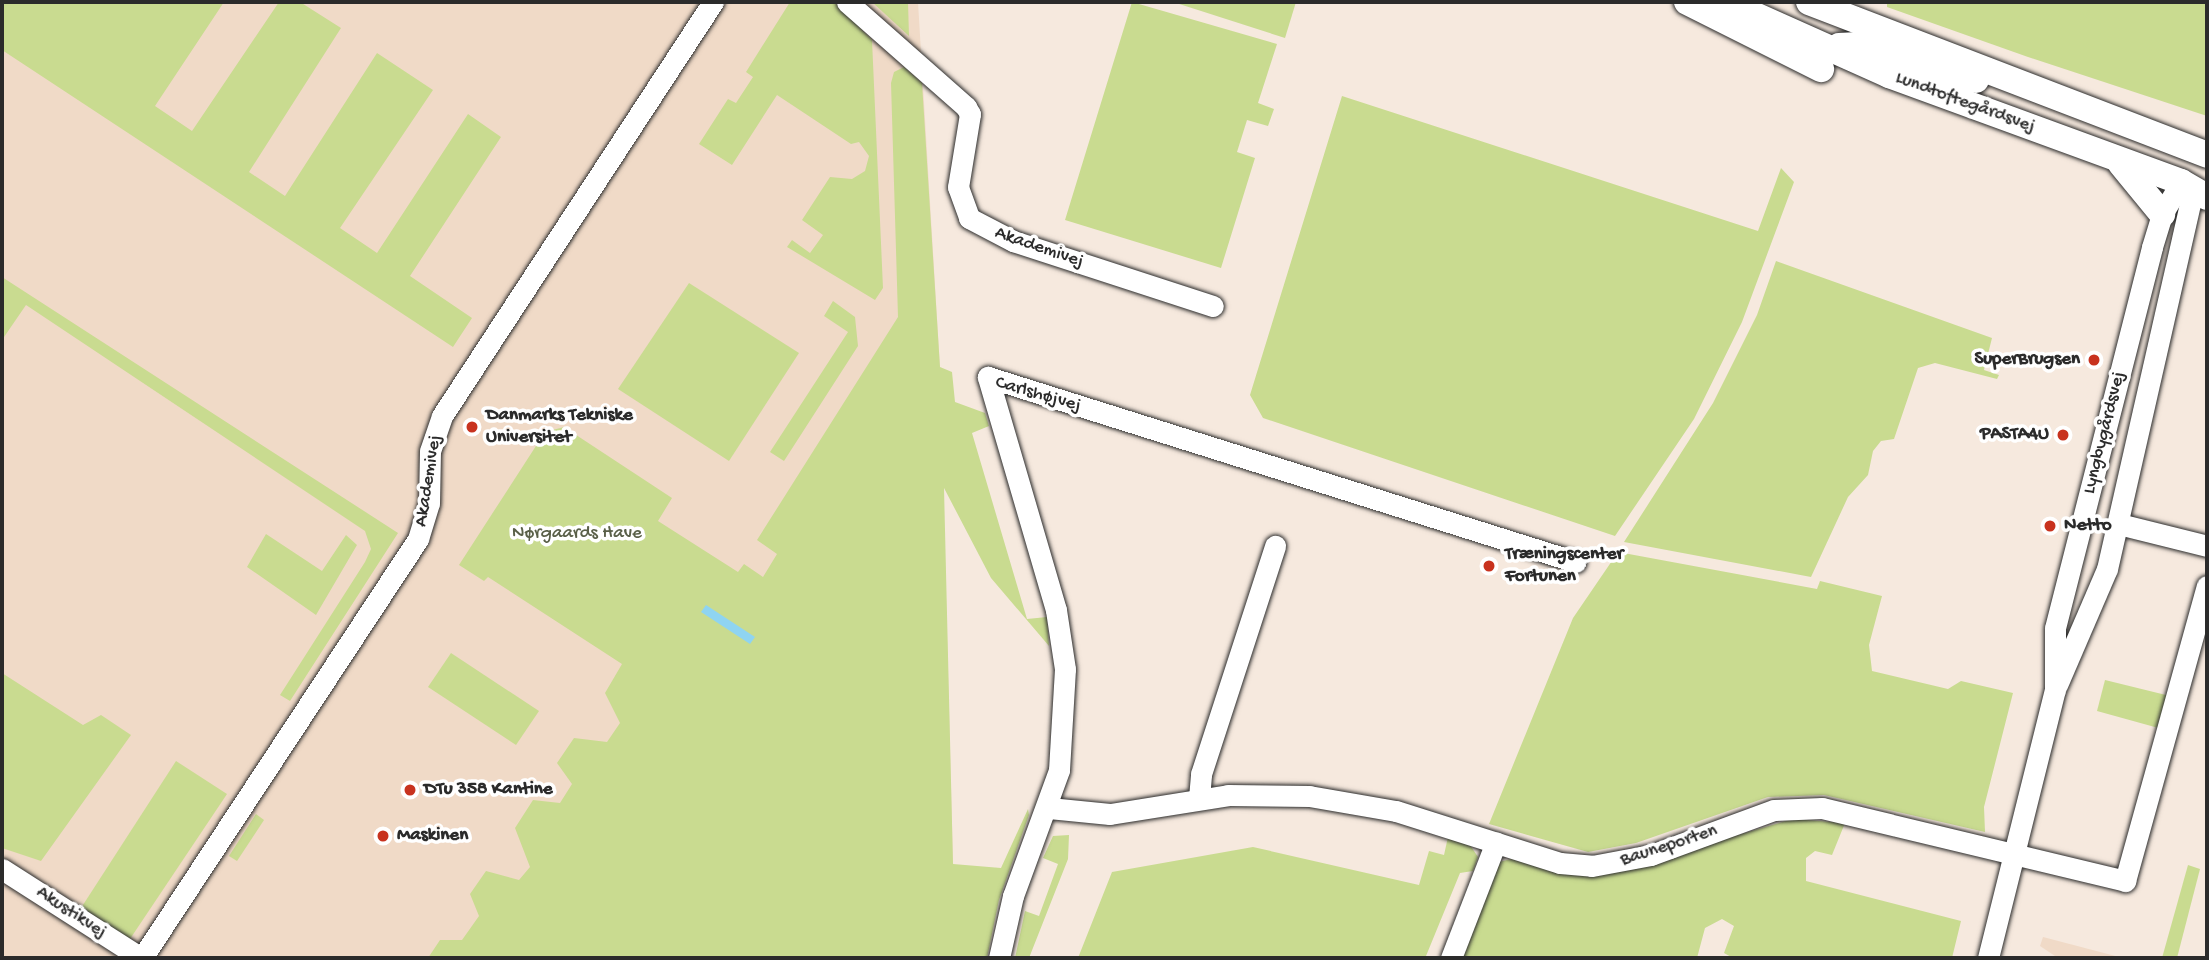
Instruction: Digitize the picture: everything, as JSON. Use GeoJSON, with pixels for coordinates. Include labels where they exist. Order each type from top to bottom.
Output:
{"type":"FeatureCollection","features":[{"type":"Feature","properties":{"kind":"street","name":"Akademivej"},"geometry":{"type":"LineString","coordinates":[[141,958],[412,549],[427,516],[429,459],[442,416],[713,2]]}},
{"type":"Feature","properties":{"kind":"street","name":"Akademivej"},"geometry":{"type":"LineString","coordinates":[[847,2],[971,114],[958,187],[969,218],[1013,241],[1213,306]]}},
{"type":"Feature","properties":{"kind":"street"},"geometry":{"type":"LineString","coordinates":[[1687,2],[1826,59],[1858,45],[1954,78],[2017,83]]}},
{"type":"Feature","properties":{"kind":"street","name":"Lundtoftegårdsvej"},"geometry":{"type":"LineString","coordinates":[[1726,2],[1826,59],[2196,185]]}},
{"type":"Feature","properties":{"kind":"street","name":"Lundtoftegårdsvej"},"geometry":{"type":"LineString","coordinates":[[1809,2],[2207,155]]}},
{"type":"Feature","properties":{"kind":"street"},"geometry":{"type":"LineString","coordinates":[[2180,145],[2196,185]]}},
{"type":"Feature","properties":{"kind":"street"},"geometry":{"type":"LineString","coordinates":[[2115,159],[2162,214]]}},
{"type":"Feature","properties":{"kind":"street","name":"Lyngbygårdsvej"},"geometry":{"type":"LineString","coordinates":[[2055,690],[2055,628],[2162,214],[2196,185]]}},
{"type":"Feature","properties":{"kind":"street","name":"Lyngbygårdsvej"},"geometry":{"type":"LineString","coordinates":[[1988,958],[2055,690],[2107,569],[2196,185]]}},
{"type":"Feature","properties":{"kind":"street","name":"Carlshøjvej"},"geometry":{"type":"LineString","coordinates":[[999,958],[1013,896],[1049,807],[1063,737],[1062,636],[988,377],[1576,562]]}},
{"type":"Feature","properties":{"kind":"street"},"geometry":{"type":"LineString","coordinates":[[2119,524],[2207,546]]}},
{"type":"Feature","properties":{"kind":"street"},"geometry":{"type":"LineString","coordinates":[[1199,799],[1201,774],[1275,546]]}},
{"type":"Feature","properties":{"kind":"street"},"geometry":{"type":"LineString","coordinates":[[2014,854],[2125,881],[2207,586]]}},
{"type":"Feature","properties":{"kind":"street","name":"Bauneporten"},"geometry":{"type":"LineString","coordinates":[[1049,807],[1110,814],[1199,799],[1309,796],[1396,811],[1560,863],[1609,865],[1766,812],[1808,808],[1857,814],[2014,854]]}},
{"type":"Feature","properties":{"kind":"street"},"geometry":{"type":"LineString","coordinates":[[1451,958],[1496,842]]}},
{"type":"Feature","properties":{"kind":"street","name":"Akustikvej"},"geometry":{"type":"LineString","coordinates":[[2,869],[141,958]]}},
{"type":"Feature","properties":{"kind":"shaded area","name":"Danmarks Tekniske Universitet"},"geometry":{"type":"Polygon","coordinates":[[[2,2],[918,2],[940,368],[953,863],[980,958],[2,958],[2,2]]]}},
{"type":"Feature","properties":{"kind":"shaded area"},"geometry":{"type":"Polygon","coordinates":[[[2043,937],[2123,958],[2058,958],[2040,946],[2043,937]]]}},
{"type":"Feature","properties":{"kind":"green space"},"geometry":{"type":"Polygon","coordinates":[[[2,2],[224,2],[155,106],[192,131],[279,2],[300,2],[341,28],[249,172],[285,196],[377,53],[433,90],[340,228],[377,253],[468,114],[501,137],[410,276],[472,318],[453,347],[2,50],[2,2]]]}},
{"type":"Feature","properties":{"kind":"green space"},"geometry":{"type":"Polygon","coordinates":[[[790,2],[834,2],[872,40],[883,288],[875,300],[787,247],[792,240],[810,253],[823,235],[802,220],[830,177],[852,179],[865,171],[869,156],[859,142],[851,144],[777,95],[732,165],[699,144],[728,99],[736,103],[753,77],[746,72],[790,2]]]}},
{"type":"Feature","properties":{"kind":"green space"},"geometry":{"type":"Polygon","coordinates":[[[872,2],[908,2],[909,36],[872,2]]]}},
{"type":"Feature","properties":{"kind":"green space"},"geometry":{"type":"Polygon","coordinates":[[[1132,2],[1277,44],[1258,103],[1274,109],[1268,126],[1247,120],[1237,152],[1255,158],[1221,268],[1065,220],[1132,2]]]}},
{"type":"Feature","properties":{"kind":"green space"},"geometry":{"type":"Polygon","coordinates":[[[1173,2],[1296,2],[1285,38],[1173,2]]]}},
{"type":"Feature","properties":{"kind":"green space"},"geometry":{"type":"Polygon","coordinates":[[[1887,2],[2207,2],[2207,116],[1887,7],[1887,2]]]}},
{"type":"Feature","properties":{"kind":"green space","name":"Nørgaards Have"},"geometry":{"type":"Polygon","coordinates":[[[904,67],[922,83],[940,367],[952,372],[955,402],[985,413],[989,426],[972,433],[1027,619],[1047,617],[1049,646],[991,578],[944,488],[953,864],[1001,868],[1028,809],[1029,815],[999,900],[987,958],[428,958],[440,940],[462,940],[479,916],[470,894],[486,871],[519,880],[530,867],[515,828],[533,800],[560,803],[572,784],[557,763],[574,738],[607,742],[620,723],[605,693],[622,664],[488,577],[484,581],[459,565],[545,432],[564,427],[672,498],[658,521],[738,572],[744,564],[763,577],[777,554],[757,540],[898,317],[891,83],[894,72],[904,67]]]}},
{"type":"Feature","properties":{"kind":"green space"},"geometry":{"type":"Polygon","coordinates":[[[1342,96],[1758,231],[1781,168],[1794,182],[1742,322],[1694,419],[1615,536],[1263,418],[1250,395],[1342,96]]]}},
{"type":"Feature","properties":{"kind":"green space"},"geometry":{"type":"Polygon","coordinates":[[[1776,261],[1992,338],[1984,370],[1999,375],[1997,379],[1935,363],[1918,368],[1894,439],[1881,441],[1873,451],[1868,475],[1848,497],[1811,577],[1624,542],[1713,403],[1757,315],[1776,261]]]}},
{"type":"Feature","properties":{"kind":"green space"},"geometry":{"type":"Polygon","coordinates":[[[2,277],[398,533],[290,701],[280,695],[371,549],[365,531],[26,305],[2,340],[2,277]]]}},
{"type":"Feature","properties":{"kind":"green space"},"geometry":{"type":"Polygon","coordinates":[[[689,283],[799,353],[729,461],[618,389],[689,283]]]}},
{"type":"Feature","properties":{"kind":"green space"},"geometry":{"type":"Polygon","coordinates":[[[833,301],[855,317],[858,346],[784,461],[770,452],[848,332],[824,316],[833,301]]]}},
{"type":"Feature","properties":{"kind":"green space"},"geometry":{"type":"Polygon","coordinates":[[[266,534],[322,571],[346,535],[357,545],[316,615],[247,567],[266,534]]]}},
{"type":"Feature","properties":{"kind":"green space"},"geometry":{"type":"Polygon","coordinates":[[[1618,552],[1817,589],[1820,581],[1882,596],[1869,645],[1872,671],[1948,689],[1961,681],[2013,693],[1984,807],[1985,832],[1824,795],[1768,797],[1636,843],[1588,852],[1489,824],[1573,618],[1618,552]]]}},
{"type":"Feature","properties":{"kind":"green space"},"geometry":{"type":"Polygon","coordinates":[[[451,653],[539,711],[516,745],[428,687],[451,653]]]}},
{"type":"Feature","properties":{"kind":"green space"},"geometry":{"type":"Polygon","coordinates":[[[2,673],[83,725],[101,715],[131,735],[41,861],[2,848],[2,673]]]}},
{"type":"Feature","properties":{"kind":"green space"},"geometry":{"type":"Polygon","coordinates":[[[2105,680],[2170,696],[2162,729],[2097,711],[2105,680]]]}},
{"type":"Feature","properties":{"kind":"green space"},"geometry":{"type":"Polygon","coordinates":[[[176,761],[227,794],[130,939],[81,908],[176,761]]]}},
{"type":"Feature","properties":{"kind":"green space"},"geometry":{"type":"Polygon","coordinates":[[[256,814],[264,820],[237,861],[229,856],[256,814]]]}},
{"type":"Feature","properties":{"kind":"green space"},"geometry":{"type":"Polygon","coordinates":[[[1793,819],[1845,823],[1832,855],[1815,851],[1806,858],[1806,881],[1961,921],[1952,958],[1733,958],[1724,953],[1734,926],[1722,919],[1705,928],[1697,958],[1460,958],[1499,862],[1511,859],[1570,875],[1597,876],[1793,819]]]}},
{"type":"Feature","properties":{"kind":"green space"},"geometry":{"type":"Polygon","coordinates":[[[1069,835],[1068,859],[1029,958],[1015,958],[1025,911],[1039,916],[1058,864],[1043,858],[1053,836],[1069,835]]]}},
{"type":"Feature","properties":{"kind":"green space"},"geometry":{"type":"Polygon","coordinates":[[[1448,837],[1470,845],[1478,857],[1473,871],[1460,873],[1426,956],[1430,958],[1078,958],[1112,872],[1253,847],[1419,885],[1429,851],[1444,855],[1448,837]]]}},
{"type":"Feature","properties":{"kind":"green space"},"geometry":{"type":"Polygon","coordinates":[[[2188,865],[2200,869],[2177,958],[2162,958],[2188,865]]]}},
{"type":"Feature","properties":{"kind":"water"},"geometry":{"type":"Polygon","coordinates":[[[706,605],[755,637],[750,644],[701,612],[706,605]]]}},
{"type":"Feature","properties":{"kind":"place","name":"SuperBrugsen"},"geometry":{"type":"Point","coordinates":[2094,360]}},
{"type":"Feature","properties":{"kind":"place","name":"Danmarks Tekniske Universitet"},"geometry":{"type":"Point","coordinates":[472,427]}},
{"type":"Feature","properties":{"kind":"place","name":"PASTA4U"},"geometry":{"type":"Point","coordinates":[2063,435]}},
{"type":"Feature","properties":{"kind":"place","name":"Netto"},"geometry":{"type":"Point","coordinates":[2050,526]}},
{"type":"Feature","properties":{"kind":"place","name":"Træningscenter Fortunen"},"geometry":{"type":"Point","coordinates":[1489,566]}},
{"type":"Feature","properties":{"kind":"place","name":"DTu 358 Kantine"},"geometry":{"type":"Point","coordinates":[410,790]}},
{"type":"Feature","properties":{"kind":"place","name":"Maskinen"},"geometry":{"type":"Point","coordinates":[383,836]}}]}
